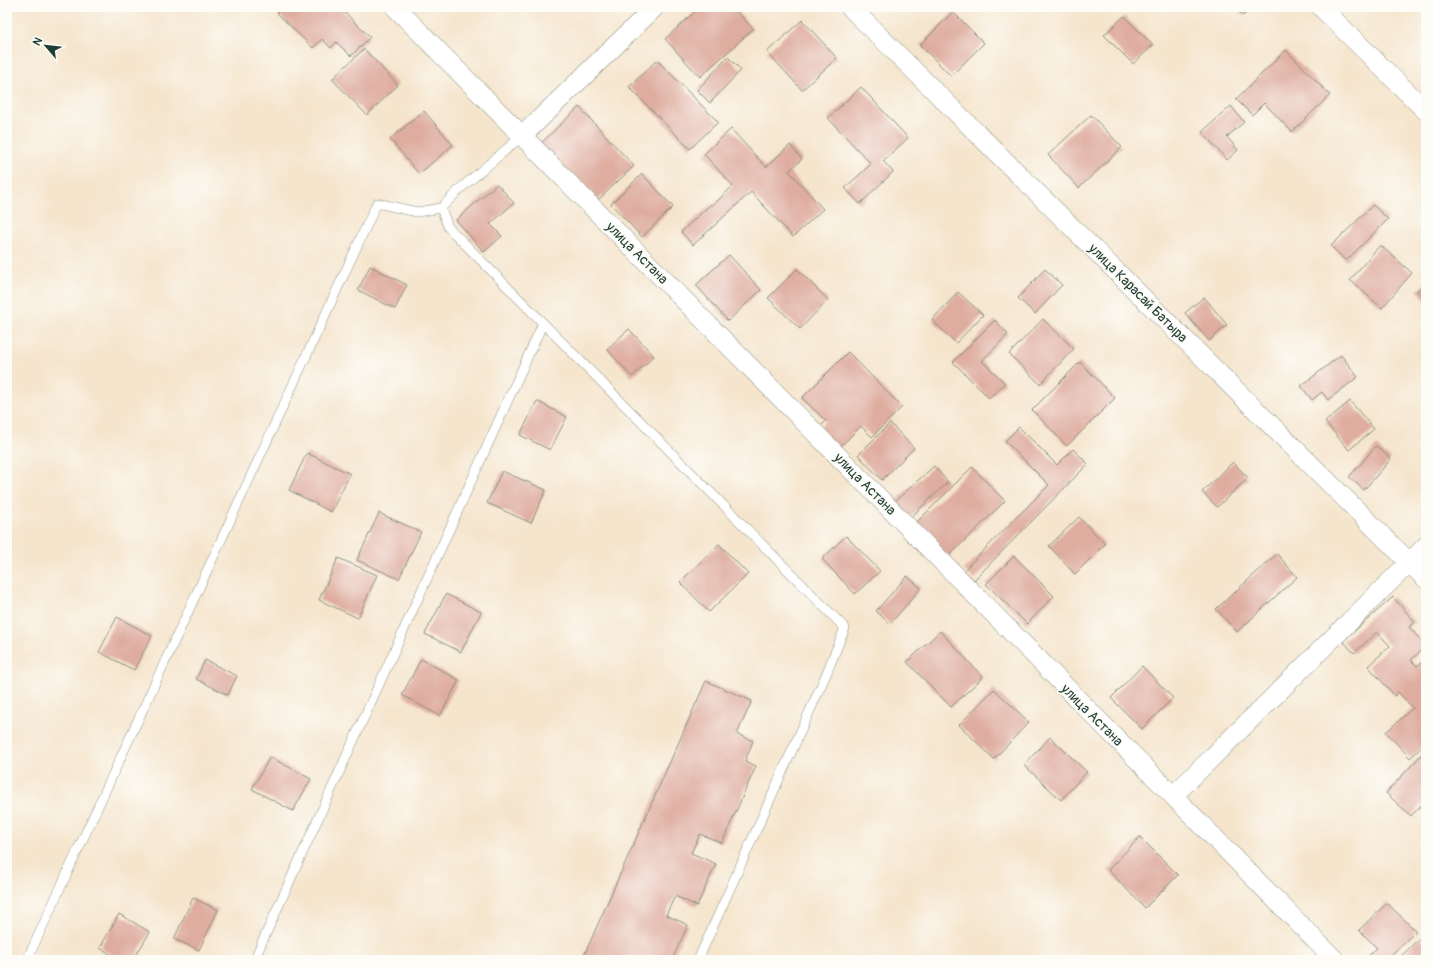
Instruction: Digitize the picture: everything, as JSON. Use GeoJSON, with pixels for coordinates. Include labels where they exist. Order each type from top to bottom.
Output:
{"type":"FeatureCollection","features":[{"type":"Feature","properties":{"kind":"street","name":"улица Астана"},"geometry":{"type":"LineString","coordinates":[[395,7],[1335,960]]}},
{"type":"Feature","properties":{"kind":"street"},"geometry":{"type":"LineString","coordinates":[[522,136],[655,7]]}},
{"type":"Feature","properties":{"kind":"street","name":"улица Карасай Батыра"},"geometry":{"type":"LineString","coordinates":[[850,7],[1426,579]]}},
{"type":"Feature","properties":{"kind":"street"},"geometry":{"type":"LineString","coordinates":[[1321,7],[1426,111]]}},
{"type":"Feature","properties":{"kind":"street"},"geometry":{"type":"LineString","coordinates":[[1173,796],[1426,546]]}},
{"type":"Feature","properties":{"kind":"lane"},"geometry":{"type":"LineString","coordinates":[[27,960],[377,203],[417,212],[441,208],[461,188],[522,136]]}},
{"type":"Feature","properties":{"kind":"lane"},"geometry":{"type":"LineString","coordinates":[[441,208],[448,227],[845,628],[825,677],[698,960]]}},
{"type":"Feature","properties":{"kind":"lane"},"geometry":{"type":"LineString","coordinates":[[254,960],[543,323]]}},
{"type":"Feature","properties":{"kind":"building"},"geometry":{"type":"Polygon","coordinates":[[[283,7],[339,7],[370,37],[351,56],[336,42],[331,48],[322,39],[313,48],[277,13],[283,7]]]}},
{"type":"Feature","properties":{"kind":"building"},"geometry":{"type":"Polygon","coordinates":[[[700,7],[733,7],[753,29],[700,77],[665,39],[700,7]]]}},
{"type":"Feature","properties":{"kind":"building"},"geometry":{"type":"Polygon","coordinates":[[[1235,7],[1252,7],[1243,16],[1235,7]]]}},
{"type":"Feature","properties":{"kind":"building"},"geometry":{"type":"Polygon","coordinates":[[[953,12],[984,43],[951,76],[920,45],[953,12]]]}},
{"type":"Feature","properties":{"kind":"building"},"geometry":{"type":"Polygon","coordinates":[[[1124,16],[1153,45],[1133,64],[1104,35],[1124,16]]]}},
{"type":"Feature","properties":{"kind":"building"},"geometry":{"type":"Polygon","coordinates":[[[802,20],[837,58],[802,90],[767,52],[802,20]]]}},
{"type":"Feature","properties":{"kind":"building"},"geometry":{"type":"Polygon","coordinates":[[[364,49],[398,85],[367,115],[332,79],[364,49]]]}},
{"type":"Feature","properties":{"kind":"building"},"geometry":{"type":"Polygon","coordinates":[[[1286,50],[1330,95],[1292,132],[1264,103],[1252,115],[1236,99],[1286,50]]]}},
{"type":"Feature","properties":{"kind":"building"},"geometry":{"type":"Polygon","coordinates":[[[728,57],[741,70],[710,103],[697,90],[728,57]]]}},
{"type":"Feature","properties":{"kind":"building"},"geometry":{"type":"Polygon","coordinates":[[[657,60],[718,122],[690,149],[629,87],[657,60]]]}},
{"type":"Feature","properties":{"kind":"building"},"geometry":{"type":"Polygon","coordinates":[[[861,87],[908,138],[883,161],[893,172],[860,204],[845,188],[871,164],[828,118],[861,87]]]}},
{"type":"Feature","properties":{"kind":"building"},"geometry":{"type":"Polygon","coordinates":[[[1231,106],[1244,122],[1227,137],[1238,150],[1227,160],[1202,132],[1231,106]]]}},
{"type":"Feature","properties":{"kind":"building"},"geometry":{"type":"Polygon","coordinates":[[[579,107],[634,166],[596,202],[540,144],[579,107]]]}},
{"type":"Feature","properties":{"kind":"building"},"geometry":{"type":"Polygon","coordinates":[[[424,111],[453,145],[419,174],[390,139],[424,111]]]}},
{"type":"Feature","properties":{"kind":"building"},"geometry":{"type":"Polygon","coordinates":[[[1091,115],[1122,147],[1079,188],[1048,155],[1091,115]]]}},
{"type":"Feature","properties":{"kind":"building"},"geometry":{"type":"Polygon","coordinates":[[[731,129],[766,167],[790,145],[802,159],[789,171],[823,209],[793,237],[751,192],[693,245],[681,232],[733,186],[704,154],[731,129]]]}},
{"type":"Feature","properties":{"kind":"building"},"geometry":{"type":"Polygon","coordinates":[[[642,174],[673,207],[642,237],[611,204],[642,174]]]}},
{"type":"Feature","properties":{"kind":"building"},"geometry":{"type":"Polygon","coordinates":[[[497,184],[514,203],[490,224],[502,236],[484,252],[456,220],[497,184]]]}},
{"type":"Feature","properties":{"kind":"building"},"geometry":{"type":"Polygon","coordinates":[[[1373,205],[1388,219],[1346,261],[1331,246],[1373,205]]]}},
{"type":"Feature","properties":{"kind":"building"},"geometry":{"type":"Polygon","coordinates":[[[1380,245],[1412,273],[1382,308],[1350,280],[1380,245]]]}},
{"type":"Feature","properties":{"kind":"building"},"geometry":{"type":"Polygon","coordinates":[[[729,255],[761,290],[728,321],[696,285],[729,255]]]}},
{"type":"Feature","properties":{"kind":"building"},"geometry":{"type":"Polygon","coordinates":[[[370,266],[407,285],[395,309],[358,290],[370,266]]]}},
{"type":"Feature","properties":{"kind":"building"},"geometry":{"type":"Polygon","coordinates":[[[797,269],[828,300],[800,329],[768,298],[797,269]]]}},
{"type":"Feature","properties":{"kind":"building"},"geometry":{"type":"Polygon","coordinates":[[[1045,269],[1062,285],[1035,314],[1018,298],[1045,269]]]}},
{"type":"Feature","properties":{"kind":"building"},"geometry":{"type":"Polygon","coordinates":[[[1426,283],[1426,301],[1417,291],[1426,283]]]}},
{"type":"Feature","properties":{"kind":"building"},"geometry":{"type":"Polygon","coordinates":[[[958,292],[983,315],[956,343],[932,320],[958,292]]]}},
{"type":"Feature","properties":{"kind":"building"},"geometry":{"type":"Polygon","coordinates":[[[1204,297],[1227,325],[1209,341],[1185,313],[1204,297]]]}},
{"type":"Feature","properties":{"kind":"building"},"geometry":{"type":"Polygon","coordinates":[[[1043,319],[1074,349],[1040,384],[1009,354],[1043,319]]]}},
{"type":"Feature","properties":{"kind":"building"},"geometry":{"type":"Polygon","coordinates":[[[995,320],[1008,334],[982,361],[1005,383],[989,398],[953,362],[995,320]]]}},
{"type":"Feature","properties":{"kind":"building"},"geometry":{"type":"Polygon","coordinates":[[[629,329],[654,356],[632,377],[607,349],[629,329]]]}},
{"type":"Feature","properties":{"kind":"building"},"geometry":{"type":"Polygon","coordinates":[[[848,352],[902,407],[872,437],[861,426],[839,448],[819,428],[826,421],[802,398],[848,352]]]}},
{"type":"Feature","properties":{"kind":"building"},"geometry":{"type":"Polygon","coordinates":[[[1341,355],[1358,377],[1328,400],[1322,392],[1312,400],[1301,386],[1341,355]]]}},
{"type":"Feature","properties":{"kind":"building"},"geometry":{"type":"Polygon","coordinates":[[[1080,362],[1115,398],[1067,446],[1032,410],[1080,362]]]}},
{"type":"Feature","properties":{"kind":"building"},"geometry":{"type":"Polygon","coordinates":[[[537,401],[567,417],[550,450],[520,435],[537,401]]]}},
{"type":"Feature","properties":{"kind":"building"},"geometry":{"type":"Polygon","coordinates":[[[1350,401],[1374,429],[1349,450],[1325,422],[1350,401]]]}},
{"type":"Feature","properties":{"kind":"building"},"geometry":{"type":"Polygon","coordinates":[[[890,423],[914,448],[882,480],[858,455],[890,423]]]}},
{"type":"Feature","properties":{"kind":"building"},"geometry":{"type":"Polygon","coordinates":[[[1019,427],[1057,465],[1073,449],[1088,464],[974,580],[964,570],[1049,485],[1005,441],[1019,427]]]}},
{"type":"Feature","properties":{"kind":"building"},"geometry":{"type":"Polygon","coordinates":[[[1376,446],[1391,459],[1364,490],[1349,477],[1376,446]]]}},
{"type":"Feature","properties":{"kind":"building"},"geometry":{"type":"Polygon","coordinates":[[[307,453],[350,474],[331,512],[289,490],[307,453]]]}},
{"type":"Feature","properties":{"kind":"building"},"geometry":{"type":"Polygon","coordinates":[[[1233,462],[1248,478],[1217,507],[1202,492],[1233,462]]]}},
{"type":"Feature","properties":{"kind":"building"},"geometry":{"type":"Polygon","coordinates":[[[934,466],[948,482],[910,518],[895,501],[934,466]]]}},
{"type":"Feature","properties":{"kind":"building"},"geometry":{"type":"Polygon","coordinates":[[[972,467],[1005,501],[947,558],[914,525],[972,467]]]}},
{"type":"Feature","properties":{"kind":"building"},"geometry":{"type":"Polygon","coordinates":[[[502,471],[546,490],[531,523],[487,503],[502,471]]]}},
{"type":"Feature","properties":{"kind":"building"},"geometry":{"type":"Polygon","coordinates":[[[379,513],[421,532],[399,579],[357,560],[379,513]]]}},
{"type":"Feature","properties":{"kind":"building"},"geometry":{"type":"Polygon","coordinates":[[[1079,517],[1105,544],[1075,574],[1049,546],[1079,517]]]}},
{"type":"Feature","properties":{"kind":"building"},"geometry":{"type":"Polygon","coordinates":[[[846,536],[880,571],[855,594],[822,559],[846,536]]]}},
{"type":"Feature","properties":{"kind":"building"},"geometry":{"type":"Polygon","coordinates":[[[719,544],[748,574],[709,612],[680,582],[719,544]]]}},
{"type":"Feature","properties":{"kind":"building"},"geometry":{"type":"Polygon","coordinates":[[[1277,554],[1297,577],[1237,632],[1216,609],[1277,554]]]}},
{"type":"Feature","properties":{"kind":"building"},"geometry":{"type":"Polygon","coordinates":[[[1014,556],[1054,596],[1027,624],[986,584],[1014,556]]]}},
{"type":"Feature","properties":{"kind":"building"},"geometry":{"type":"Polygon","coordinates":[[[338,558],[377,575],[358,618],[319,600],[338,558]]]}},
{"type":"Feature","properties":{"kind":"building"},"geometry":{"type":"Polygon","coordinates":[[[907,576],[921,588],[890,624],[876,611],[907,576]]]}},
{"type":"Feature","properties":{"kind":"building"},"geometry":{"type":"Polygon","coordinates":[[[446,594],[481,612],[461,652],[425,634],[446,594]]]}},
{"type":"Feature","properties":{"kind":"building"},"geometry":{"type":"Polygon","coordinates":[[[1393,597],[1415,622],[1409,627],[1426,646],[1411,660],[1417,666],[1426,659],[1426,743],[1410,758],[1386,732],[1413,708],[1398,692],[1395,696],[1368,666],[1390,646],[1377,632],[1354,653],[1343,641],[1393,597]]]}},
{"type":"Feature","properties":{"kind":"building"},"geometry":{"type":"Polygon","coordinates":[[[117,617],[152,636],[134,670],[99,652],[117,617]]]}},
{"type":"Feature","properties":{"kind":"building"},"geometry":{"type":"Polygon","coordinates":[[[940,631],[983,677],[951,707],[907,662],[940,631]]]}},
{"type":"Feature","properties":{"kind":"building"},"geometry":{"type":"Polygon","coordinates":[[[421,659],[459,680],[440,716],[402,695],[421,659]]]}},
{"type":"Feature","properties":{"kind":"building"},"geometry":{"type":"Polygon","coordinates":[[[205,660],[237,676],[228,695],[196,679],[205,660]]]}},
{"type":"Feature","properties":{"kind":"building"},"geometry":{"type":"Polygon","coordinates":[[[1142,666],[1173,698],[1142,729],[1111,698],[1142,666]]]}},
{"type":"Feature","properties":{"kind":"building"},"geometry":{"type":"Polygon","coordinates":[[[706,681],[752,701],[737,734],[753,741],[745,761],[756,766],[722,843],[700,834],[691,853],[716,864],[697,906],[675,896],[666,915],[688,925],[672,960],[582,960],[706,681]]]}},
{"type":"Feature","properties":{"kind":"building"},"geometry":{"type":"Polygon","coordinates":[[[994,689],[1029,722],[994,759],[959,725],[994,689]]]}},
{"type":"Feature","properties":{"kind":"building"},"geometry":{"type":"Polygon","coordinates":[[[1050,737],[1087,772],[1061,800],[1024,765],[1050,737]]]}},
{"type":"Feature","properties":{"kind":"building"},"geometry":{"type":"Polygon","coordinates":[[[1422,754],[1426,758],[1426,800],[1411,816],[1386,793],[1422,754]]]}},
{"type":"Feature","properties":{"kind":"building"},"geometry":{"type":"Polygon","coordinates":[[[270,757],[311,779],[293,811],[252,789],[270,757]]]}},
{"type":"Feature","properties":{"kind":"building"},"geometry":{"type":"Polygon","coordinates":[[[1140,837],[1178,875],[1145,908],[1108,870],[1140,837]]]}},
{"type":"Feature","properties":{"kind":"building"},"geometry":{"type":"Polygon","coordinates":[[[193,898],[218,910],[199,950],[174,939],[193,898]]]}},
{"type":"Feature","properties":{"kind":"building"},"geometry":{"type":"Polygon","coordinates":[[[1387,903],[1416,931],[1386,960],[1364,960],[1377,948],[1359,930],[1387,903]]]}},
{"type":"Feature","properties":{"kind":"building"},"geometry":{"type":"Polygon","coordinates":[[[119,914],[150,932],[133,960],[121,960],[100,948],[119,914]]]}},
{"type":"Feature","properties":{"kind":"building"},"geometry":{"type":"Polygon","coordinates":[[[1420,938],[1426,945],[1426,960],[1397,960],[1420,938]]]}}]}
